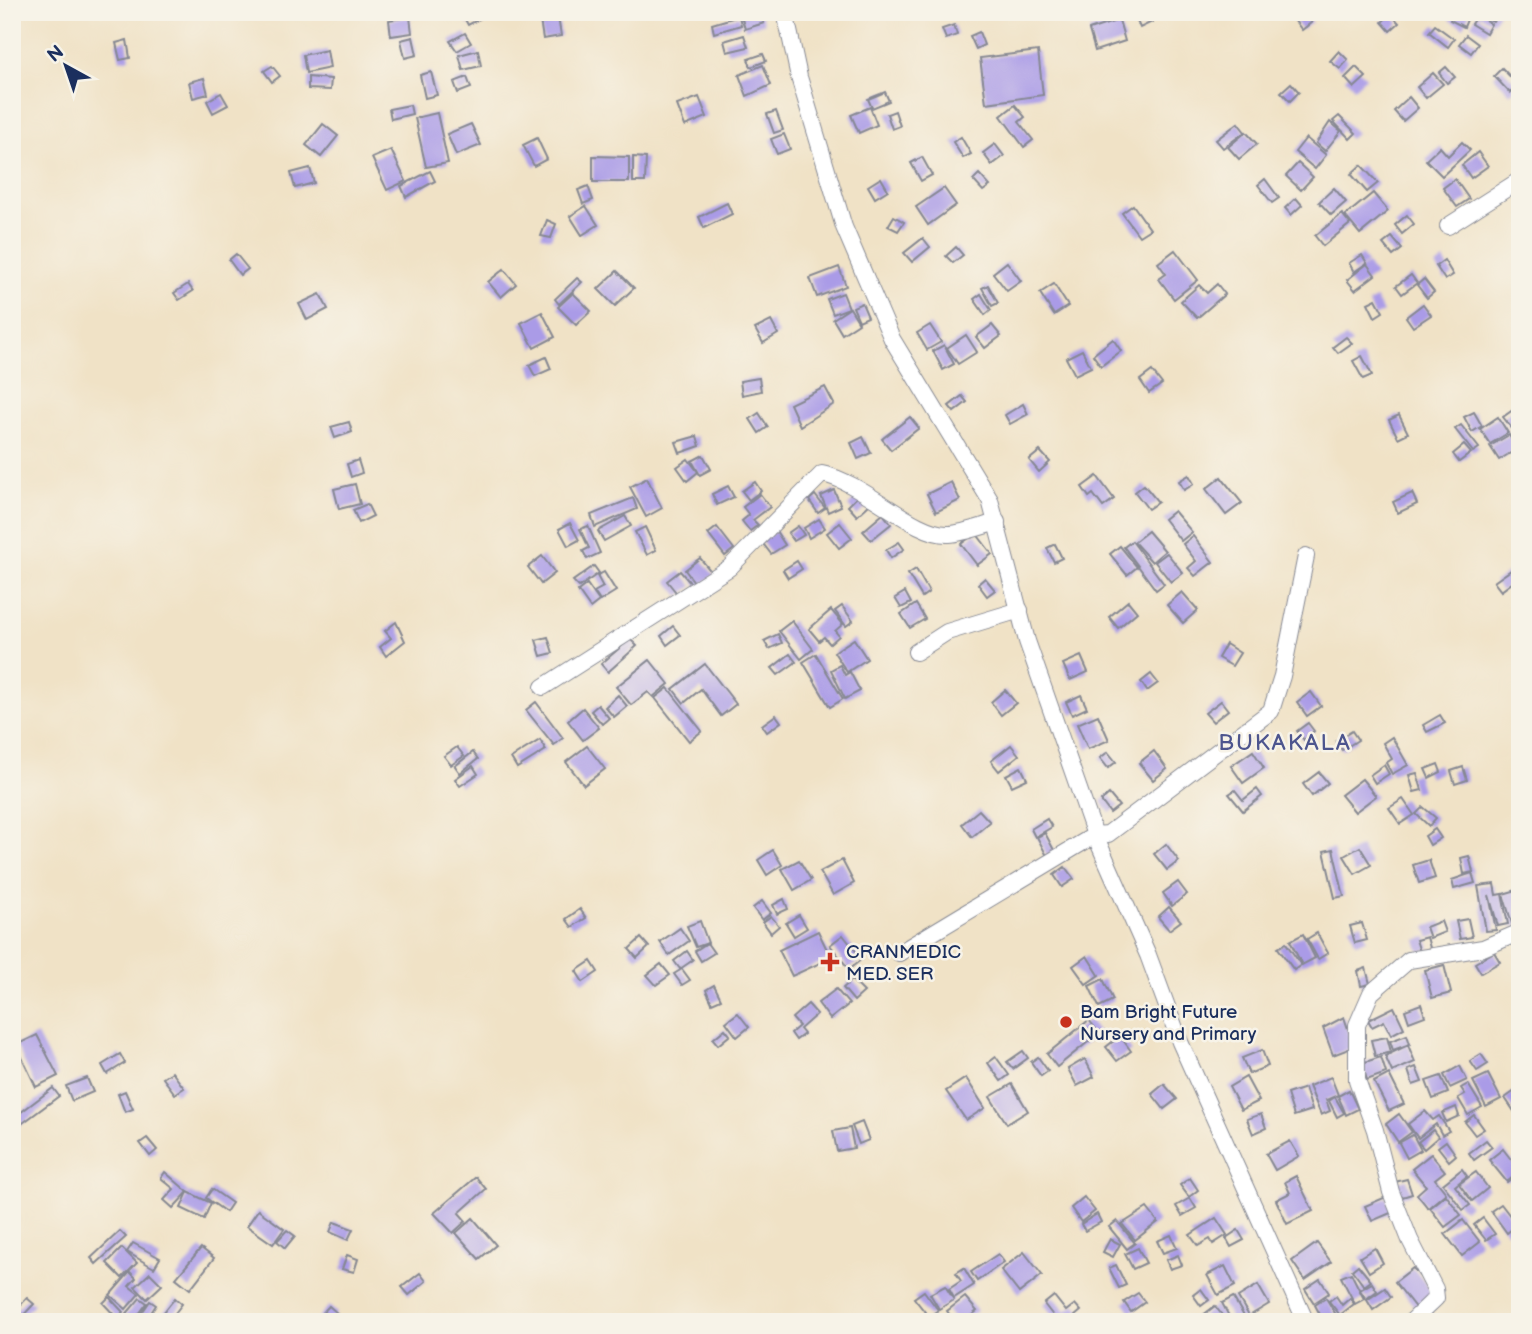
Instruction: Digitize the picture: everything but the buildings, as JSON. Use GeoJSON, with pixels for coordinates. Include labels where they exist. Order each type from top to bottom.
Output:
{"type":"FeatureCollection","features":[{"type":"Feature","properties":{"kind":"street"},"geometry":{"type":"LineString","coordinates":[[785,12],[799,77],[844,227],[892,339],[990,500],[1058,736],[1095,835],[1149,956],[1180,1042],[1306,1322]]}},
{"type":"Feature","properties":{"kind":"street"},"geometry":{"type":"LineString","coordinates":[[1448,226],[1520,180]]}},
{"type":"Feature","properties":{"kind":"street"},"geometry":{"type":"LineString","coordinates":[[543,687],[729,568],[822,474],[839,477],[919,525],[947,534],[997,522]]}},
{"type":"Feature","properties":{"kind":"street"},"geometry":{"type":"LineString","coordinates":[[900,953],[1095,835],[1108,834],[1271,711],[1282,676],[1306,556]]}},
{"type":"Feature","properties":{"kind":"street"},"geometry":{"type":"LineString","coordinates":[[916,652],[947,632],[1020,610]]}},
{"type":"Feature","properties":{"kind":"street"},"geometry":{"type":"LineString","coordinates":[[1411,1322],[1436,1298],[1435,1289],[1410,1240],[1391,1192],[1376,1130],[1357,1080],[1357,1025],[1371,993],[1409,960],[1483,948],[1520,932]]}},
{"type":"Feature","properties":{"kind":"place","name":"CRANMEDIC MED. SER"},"geometry":{"type":"Point","coordinates":[830,962]}},
{"type":"Feature","properties":{"kind":"place","name":"Bam Bright Future Nursery and Primary"},"geometry":{"type":"Point","coordinates":[1066,1022]}},
{"type":"Feature","properties":{"kind":"district","name":"BUKAKALA"},"geometry":{"type":"Point","coordinates":[1285,742]}}]}
